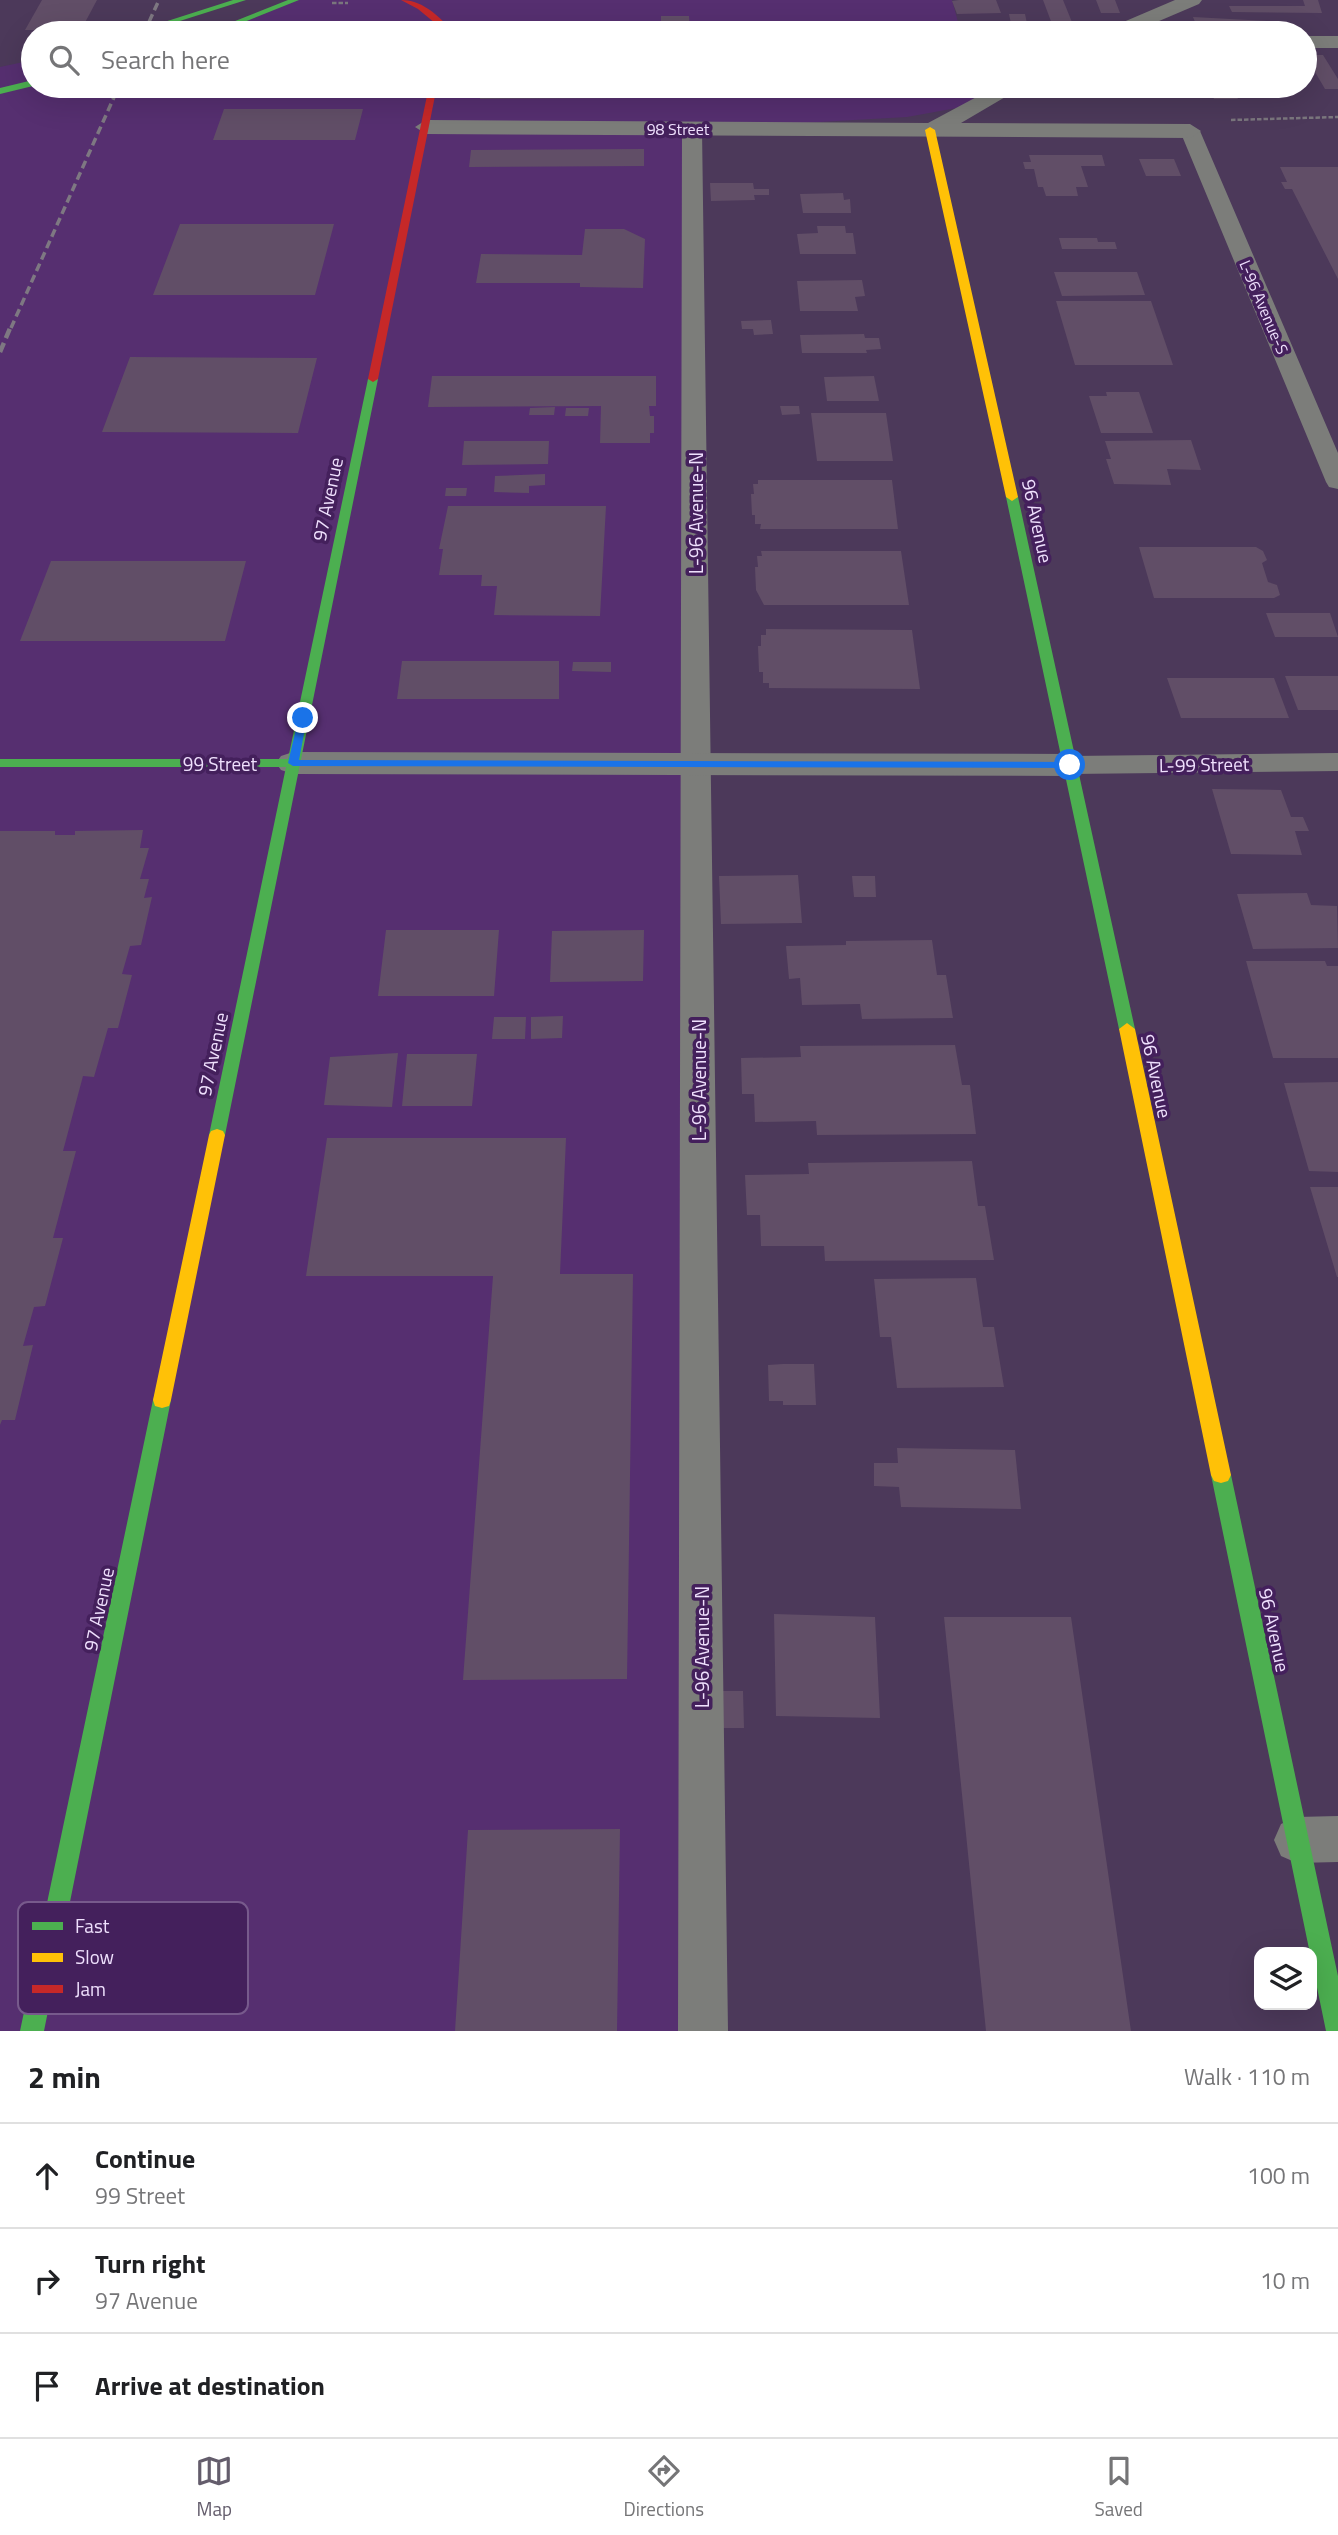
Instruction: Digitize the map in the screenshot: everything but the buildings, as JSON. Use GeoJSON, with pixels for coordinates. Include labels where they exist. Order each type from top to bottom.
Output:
{"type":"FeatureCollection","features":[{"type":"Feature","properties":{"kind":"street"},"geometry":{"type":"LineString","coordinates":[[173,21],[242,0]]}},
{"type":"Feature","properties":{"kind":"street"},"geometry":{"type":"LineString","coordinates":[[239,21],[295,0]]}},
{"type":"Feature","properties":{"kind":"street"},"geometry":{"type":"LineString","coordinates":[[405,0],[421,7],[435,21]]}},
{"type":"Feature","properties":{"kind":"street"},"geometry":{"type":"LineString","coordinates":[[1142,21],[1192,0]]}},
{"type":"Feature","properties":{"kind":"street"},"geometry":{"type":"LineString","coordinates":[[445,21],[449,1]]}},
{"type":"Feature","properties":{"kind":"street"},"geometry":{"type":"LineString","coordinates":[[1317,42],[1338,42]]}},
{"type":"Feature","properties":{"kind":"street"},"geometry":{"type":"LineString","coordinates":[[0,91],[21,86]]}},
{"type":"Feature","properties":{"kind":"street","name":"97 Avenue"},"geometry":{"type":"LineString","coordinates":[[59,1902],[431,98]]}},
{"type":"Feature","properties":{"kind":"street","name":"98 Street"},"geometry":{"type":"LineString","coordinates":[[930,130],[990,98]]}},
{"type":"Feature","properties":{"kind":"street","name":"98 Street"},"geometry":{"type":"LineString","coordinates":[[426,127],[1191,131]]}},
{"type":"Feature","properties":{"kind":"street","name":"96 Avenue"},"geometry":{"type":"LineString","coordinates":[[930,130],[1070,765],[1318,1840],[1338,2031]]}},
{"type":"Feature","properties":{"kind":"street","name":"99 Street"},"geometry":{"type":"LineString","coordinates":[[0,763],[1070,765]]}},
{"type":"Feature","properties":{"kind":"lane","name":"L-96 Avenue-N"},"geometry":{"type":"LineString","coordinates":[[692,129],[703,2031]]}},
{"type":"Feature","properties":{"kind":"lane","name":"L-96 Avenue-S"},"geometry":{"type":"LineString","coordinates":[[1191,131],[1338,482]]}},
{"type":"Feature","properties":{"kind":"lane","name":"L-99 Street"},"geometry":{"type":"LineString","coordinates":[[1070,765],[1338,762]]}},
{"type":"Feature","properties":{"kind":"path"},"geometry":{"type":"LineString","coordinates":[[1191,131],[1186,120],[1338,117]]}},
{"type":"Feature","properties":{"kind":"shaded area"},"geometry":{"type":"Polygon","coordinates":[[[295,0],[952,0],[958,21],[239,21],[295,0]]]}},
{"type":"Feature","properties":{"kind":"shaded area"},"geometry":{"type":"Polygon","coordinates":[[[21,63],[21,98],[977,98],[979,104],[907,117],[693,129],[703,2031],[0,2031],[0,67],[21,63]]]}},
{"type":"Feature","properties":{"kind":"railway"},"geometry":{"type":"LineString","coordinates":[[149,21],[159,0]]}},
{"type":"Feature","properties":{"kind":"railway"},"geometry":{"type":"LineString","coordinates":[[11,328],[114,98]]}},
{"type":"Feature","properties":{"kind":"railway"},"geometry":{"type":"LineString","coordinates":[[0,352],[11,326]]}},
{"type":"Feature","properties":{"kind":"traffic: fast"},"geometry":{"type":"LineString","coordinates":[[173,21],[242,0]]}},
{"type":"Feature","properties":{"kind":"traffic: fast"},"geometry":{"type":"LineString","coordinates":[[240,21],[295,0]]}},
{"type":"Feature","properties":{"kind":"traffic: fast"},"geometry":{"type":"LineString","coordinates":[[0,91],[21,86]]}},
{"type":"Feature","properties":{"kind":"traffic: fast"},"geometry":{"type":"LineString","coordinates":[[217,1135],[373,379]]}},
{"type":"Feature","properties":{"kind":"traffic: fast"},"geometry":{"type":"LineString","coordinates":[[1012,497],[1127,1029]]}},
{"type":"Feature","properties":{"kind":"traffic: fast"},"geometry":{"type":"LineString","coordinates":[[0,763],[293,763]]}},
{"type":"Feature","properties":{"kind":"traffic: fast"},"geometry":{"type":"LineString","coordinates":[[59,1902],[162,1400]]}},
{"type":"Feature","properties":{"kind":"traffic: fast"},"geometry":{"type":"LineString","coordinates":[[1221,1475],[1338,2031]]}},
{"type":"Feature","properties":{"kind":"traffic: fast"},"geometry":{"type":"LineString","coordinates":[[32,2031],[36,2014]]}},
{"type":"Feature","properties":{"kind":"traffic: slow"},"geometry":{"type":"LineString","coordinates":[[930,130],[1012,497]]}},
{"type":"Feature","properties":{"kind":"traffic: slow"},"geometry":{"type":"LineString","coordinates":[[1127,1029],[1221,1475]]}},
{"type":"Feature","properties":{"kind":"traffic: slow"},"geometry":{"type":"LineString","coordinates":[[162,1400],[217,1135]]}},
{"type":"Feature","properties":{"kind":"traffic: jam"},"geometry":{"type":"LineString","coordinates":[[405,0],[421,7],[438,21]]}},
{"type":"Feature","properties":{"kind":"traffic: jam"},"geometry":{"type":"LineString","coordinates":[[373,379],[431,98]]}},
{"type":"Feature","properties":{"kind":"route"},"geometry":{"type":"LineString","coordinates":[[303,718],[293,763],[1070,765]]}}]}
